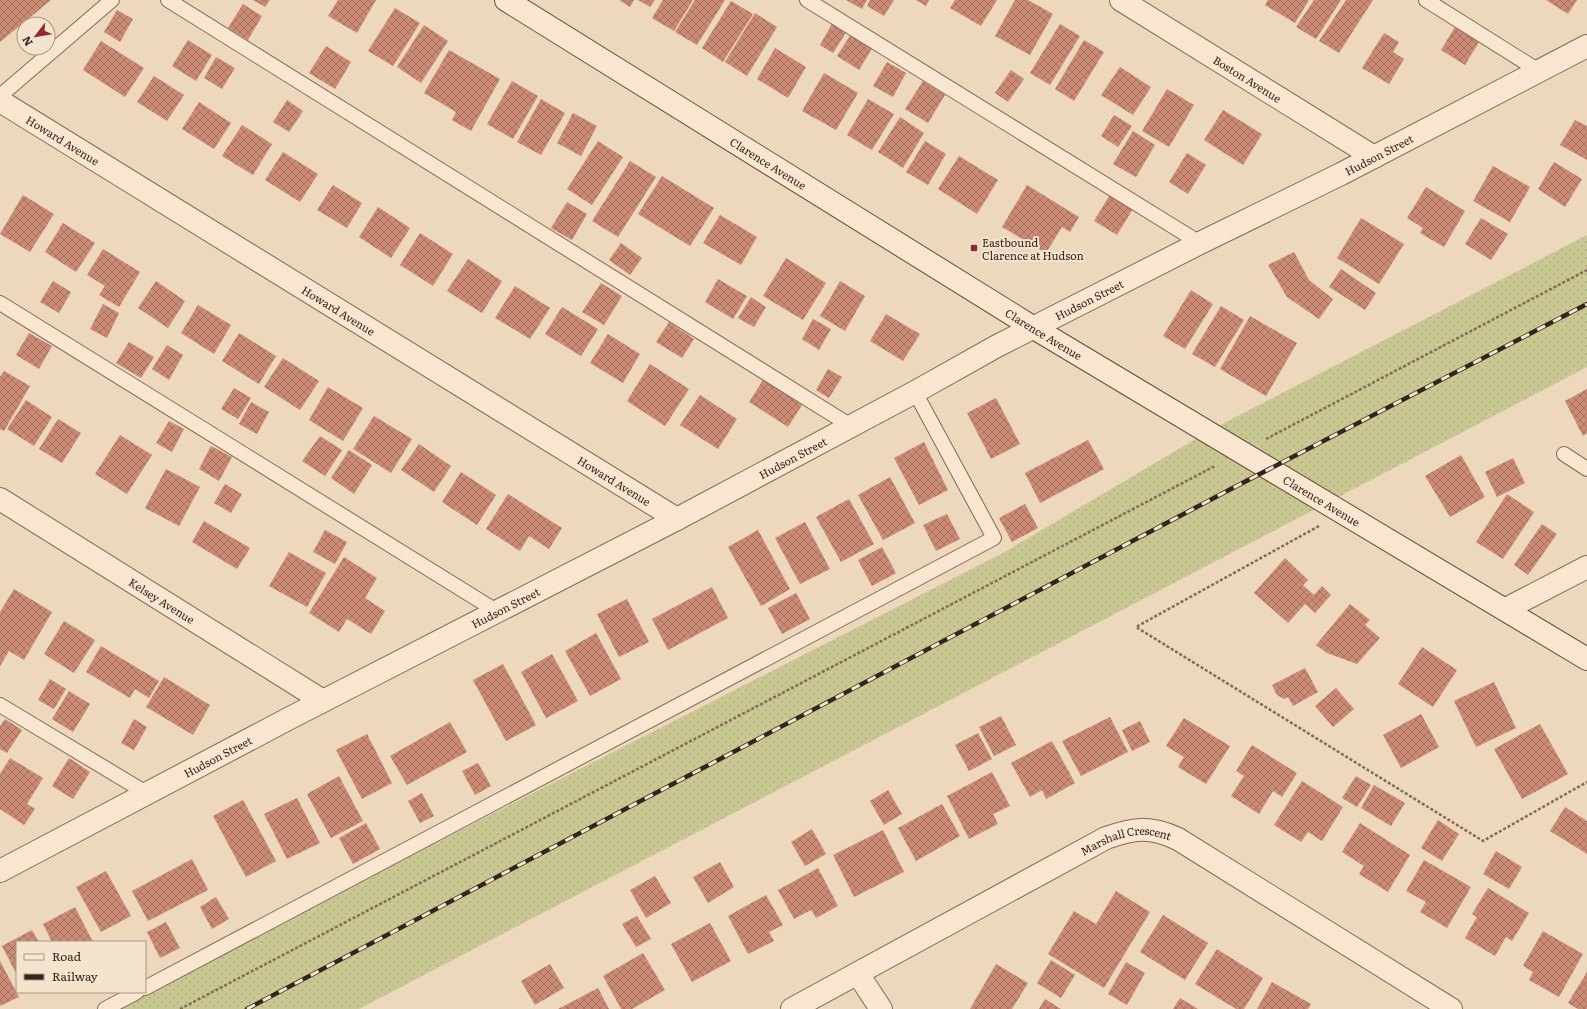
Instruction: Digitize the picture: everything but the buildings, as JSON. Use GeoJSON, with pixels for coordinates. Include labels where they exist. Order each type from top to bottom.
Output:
{"type":"FeatureCollection","features":[{"type":"Feature","properties":{"kind":"street","name":"Clarence Avenue"},"geometry":{"type":"LineString","coordinates":[[506,0],[1034,328],[1506,609],[1587,659]]}},
{"type":"Feature","properties":{"kind":"street","name":"Boston Avenue"},"geometry":{"type":"LineString","coordinates":[[1121,0],[1374,157]]}},
{"type":"Feature","properties":{"kind":"street","name":"Hudson Street"},"geometry":{"type":"LineString","coordinates":[[0,872],[323,701],[677,519],[915,392],[997,346],[1374,157],[1587,46]]}},
{"type":"Feature","properties":{"kind":"street","name":"Howard Avenue"},"geometry":{"type":"LineString","coordinates":[[0,101],[677,519]]}},
{"type":"Feature","properties":{"kind":"street","name":"Kelsey Avenue"},"geometry":{"type":"LineString","coordinates":[[0,499],[323,701]]}},
{"type":"Feature","properties":{"kind":"street"},"geometry":{"type":"LineString","coordinates":[[1506,609],[1587,567]]}},
{"type":"Feature","properties":{"kind":"street","name":"Marshall Crescent"},"geometry":{"type":"LineString","coordinates":[[792,1009],[1106,838],[1124,831],[1138,829],[1164,832],[1178,839],[1451,1009]]}},
{"type":"Feature","properties":{"kind":"street"},"geometry":{"type":"LineString","coordinates":[[858,974],[881,1009]]}},
{"type":"Feature","properties":{"kind":"lane"},"geometry":{"type":"LineString","coordinates":[[0,96],[112,0]]}},
{"type":"Feature","properties":{"kind":"lane"},"geometry":{"type":"LineString","coordinates":[[168,0],[851,426]]}},
{"type":"Feature","properties":{"kind":"lane"},"geometry":{"type":"LineString","coordinates":[[807,0],[1200,243]]}},
{"type":"Feature","properties":{"kind":"lane"},"geometry":{"type":"LineString","coordinates":[[1426,0],[1539,71]]}},
{"type":"Feature","properties":{"kind":"lane"},"geometry":{"type":"LineString","coordinates":[[0,303],[498,612]]}},
{"type":"Feature","properties":{"kind":"lane"},"geometry":{"type":"LineString","coordinates":[[146,987],[994,538],[915,392]]}},
{"type":"Feature","properties":{"kind":"lane"},"geometry":{"type":"LineString","coordinates":[[1564,454],[1587,469]]}},
{"type":"Feature","properties":{"kind":"lane"},"geometry":{"type":"LineString","coordinates":[[0,705],[148,794]]}},
{"type":"Feature","properties":{"kind":"lane"},"geometry":{"type":"LineString","coordinates":[[105,1009],[135,993]]}},
{"type":"Feature","properties":{"kind":"path"},"geometry":{"type":"LineString","coordinates":[[180,1009],[1587,270]]}},
{"type":"Feature","properties":{"kind":"path"},"geometry":{"type":"LineString","coordinates":[[1344,513],[1136,627],[1483,841],[1587,782]]}},
{"type":"Feature","properties":{"kind":"shaded area"},"geometry":{"type":"Polygon","coordinates":[[[1587,235],[1587,367],[359,1009],[110,1009],[141,993],[146,993],[146,991],[1003,553],[1209,431],[1587,235]]]}},
{"type":"Feature","properties":{"kind":"railway"},"geometry":{"type":"LineString","coordinates":[[247,1009],[1229,490],[1587,304]]}},
{"type":"Feature","properties":{"kind":"place","name":"Eastbound Clarence at Hudson"},"geometry":{"type":"Point","coordinates":[974,248]}}]}
